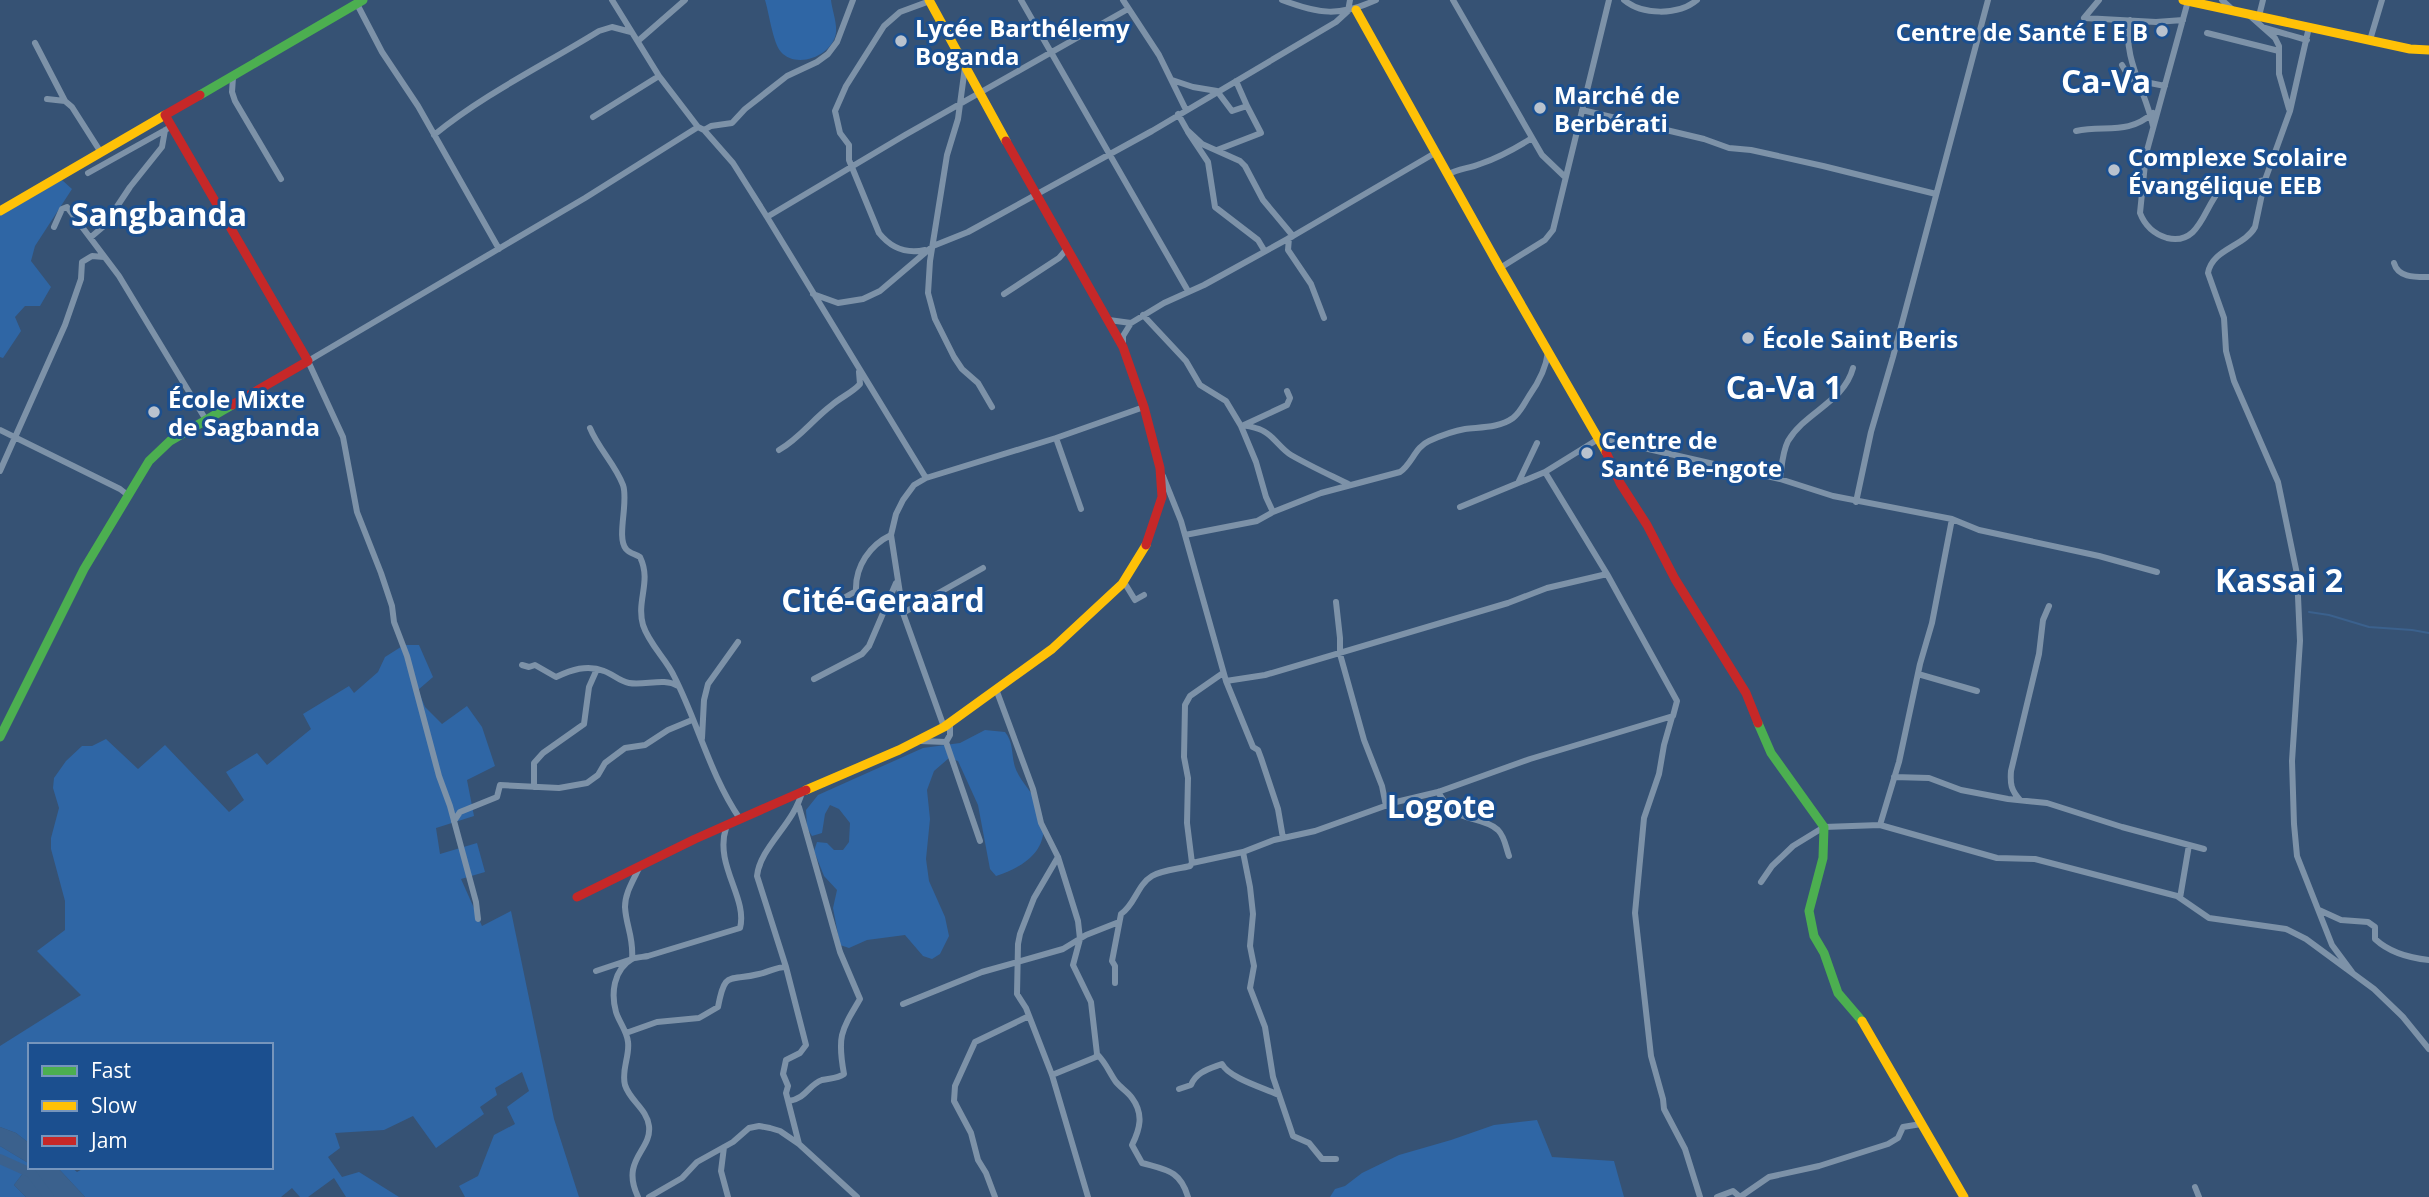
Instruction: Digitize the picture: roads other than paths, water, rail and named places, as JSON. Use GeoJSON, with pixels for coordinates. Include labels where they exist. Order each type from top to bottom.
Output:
{"type":"FeatureCollection","features":[{"type":"Feature","properties":{"kind":"street"},"geometry":{"type":"LineString","coordinates":[[612,0],[659,76],[733,163],[926,478]]}},
{"type":"Feature","properties":{"kind":"street"},"geometry":{"type":"LineString","coordinates":[[638,41],[685,0]]}},
{"type":"Feature","properties":{"kind":"street"},"geometry":{"type":"LineString","coordinates":[[0,737],[85,569],[149,461],[160,449],[701,128],[733,123],[745,109],[787,76],[828,54],[837,41],[853,0]]}},
{"type":"Feature","properties":{"kind":"street"},"geometry":{"type":"LineString","coordinates":[[1283,838],[1278,808],[1258,750],[1254,747],[1223,673],[1185,535],[1160,468],[1124,347],[1035,195],[930,0],[900,12],[884,26],[837,103],[835,111],[840,133],[849,145],[849,160],[875,225],[884,240],[893,247],[911,252],[930,248],[968,232],[1035,195],[1186,110],[1352,10],[1376,0]]}},
{"type":"Feature","properties":{"kind":"street"},"geometry":{"type":"LineString","coordinates":[[1021,0],[1188,291]]}},
{"type":"Feature","properties":{"kind":"street"},"geometry":{"type":"LineString","coordinates":[[1123,0],[1159,55],[1186,110]]}},
{"type":"Feature","properties":{"kind":"street"},"geometry":{"type":"LineString","coordinates":[[1282,0],[1323,13],[1352,10]]}},
{"type":"Feature","properties":{"kind":"street"},"geometry":{"type":"LineString","coordinates":[[1350,0],[1352,10],[1600,438],[1620,484],[1746,693],[1771,754],[1824,827],[1823,858],[1810,911],[1814,936],[1824,953],[1838,993],[1866,1026],[1964,1197]]}},
{"type":"Feature","properties":{"kind":"street"},"geometry":{"type":"LineString","coordinates":[[1452,0],[1542,155],[1565,177]]}},
{"type":"Feature","properties":{"kind":"street"},"geometry":{"type":"LineString","coordinates":[[1500,268],[1545,240],[1553,230],[1609,0]]}},
{"type":"Feature","properties":{"kind":"street"},"geometry":{"type":"LineString","coordinates":[[1624,0],[1632,6],[1652,11],[1681,9],[1697,0]]}},
{"type":"Feature","properties":{"kind":"street"},"geometry":{"type":"LineString","coordinates":[[1856,502],[1871,432],[1988,0]]}},
{"type":"Feature","properties":{"kind":"street"},"geometry":{"type":"LineString","coordinates":[[2099,0],[2084,18],[2157,22],[2183,20]]}},
{"type":"Feature","properties":{"kind":"street"},"geometry":{"type":"LineString","coordinates":[[2222,0],[2234,11]]}},
{"type":"Feature","properties":{"kind":"street"},"geometry":{"type":"LineString","coordinates":[[2259,16],[2263,0]]}},
{"type":"Feature","properties":{"kind":"street"},"geometry":{"type":"LineString","coordinates":[[2370,40],[2382,0]]}},
{"type":"Feature","properties":{"kind":"street"},"geometry":{"type":"LineString","coordinates":[[2265,180],[2220,190],[2206,215],[2186,238],[2175,239],[2159,235],[2143,221],[2140,213],[2146,154],[2186,1],[2204,2],[2234,11],[2410,49],[2429,50]]}},
{"type":"Feature","properties":{"kind":"street"},"geometry":{"type":"LineString","coordinates":[[0,211],[13,201],[360,2],[382,52],[434,135],[499,249]]}},
{"type":"Feature","properties":{"kind":"street"},"geometry":{"type":"LineString","coordinates":[[768,217],[852,166],[1128,9]]}},
{"type":"Feature","properties":{"kind":"street"},"geometry":{"type":"LineString","coordinates":[[2248,14],[2275,38],[2279,51],[2279,75],[2290,111]]}},
{"type":"Feature","properties":{"kind":"street"},"geometry":{"type":"LineString","coordinates":[[2130,20],[2128,38],[2154,127]]}},
{"type":"Feature","properties":{"kind":"street"},"geometry":{"type":"LineString","coordinates":[[434,135],[463,112],[599,31],[612,27],[632,32]]}},
{"type":"Feature","properties":{"kind":"street"},"geometry":{"type":"LineString","coordinates":[[2264,27],[2307,40]]}},
{"type":"Feature","properties":{"kind":"street"},"geometry":{"type":"LineString","coordinates":[[2309,27],[2290,111],[2265,180],[2258,218],[2252,232],[2223,251],[2209,265],[2208,272],[2224,318],[2227,351],[2237,391],[2278,482],[2297,574],[2300,640],[2292,761],[2297,856],[2332,945],[2352,972]]}},
{"type":"Feature","properties":{"kind":"street"},"geometry":{"type":"LineString","coordinates":[[2207,33],[2279,51]]}},
{"type":"Feature","properties":{"kind":"street"},"geometry":{"type":"LineString","coordinates":[[35,43],[65,101],[72,107],[100,151]]}},
{"type":"Feature","properties":{"kind":"street"},"geometry":{"type":"LineString","coordinates":[[2122,65],[2130,79],[2165,86]]}},
{"type":"Feature","properties":{"kind":"street"},"geometry":{"type":"LineString","coordinates":[[965,66],[961,104],[947,155],[930,248],[928,293],[935,319],[954,357],[962,369],[978,383],[992,407]]}},
{"type":"Feature","properties":{"kind":"street"},"geometry":{"type":"LineString","coordinates":[[593,117],[659,76]]}},
{"type":"Feature","properties":{"kind":"street"},"geometry":{"type":"LineString","coordinates":[[233,77],[232,92],[235,100],[281,179]]}},
{"type":"Feature","properties":{"kind":"street"},"geometry":{"type":"LineString","coordinates":[[1172,80],[1217,91],[1232,111],[1247,106]]}},
{"type":"Feature","properties":{"kind":"street"},"geometry":{"type":"LineString","coordinates":[[1217,150],[1261,133],[1236,81]]}},
{"type":"Feature","properties":{"kind":"street"},"geometry":{"type":"LineString","coordinates":[[47,99],[65,101]]}},
{"type":"Feature","properties":{"kind":"street"},"geometry":{"type":"LineString","coordinates":[[2076,131],[2127,128],[2139,124],[2160,105]]}},
{"type":"Feature","properties":{"kind":"street"},"geometry":{"type":"LineString","coordinates":[[1582,110],[1704,139],[1729,148],[1823,166],[1936,194]]}},
{"type":"Feature","properties":{"kind":"street"},"geometry":{"type":"LineString","coordinates":[[1178,114],[1193,144],[1208,162],[1215,207],[1243,226],[1264,250]]}},
{"type":"Feature","properties":{"kind":"street"},"geometry":{"type":"LineString","coordinates":[[166,115],[168,128],[308,361],[344,437],[357,512],[392,606],[394,622],[407,656],[476,902],[478,919]]}},
{"type":"Feature","properties":{"kind":"street"},"geometry":{"type":"LineString","coordinates":[[88,173],[168,128]]}},
{"type":"Feature","properties":{"kind":"street"},"geometry":{"type":"LineString","coordinates":[[91,237],[104,226],[130,187],[162,147],[168,128]]}},
{"type":"Feature","properties":{"kind":"street"},"geometry":{"type":"LineString","coordinates":[[1187,130],[1202,144],[1245,166],[1263,200],[1291,237]]}},
{"type":"Feature","properties":{"kind":"street"},"geometry":{"type":"LineString","coordinates":[[1447,175],[1461,167],[1480,164],[1512,151],[1532,138]]}},
{"type":"Feature","properties":{"kind":"street"},"geometry":{"type":"LineString","coordinates":[[1124,347],[1123,336],[1130,323],[1291,237],[1435,153]]}},
{"type":"Feature","properties":{"kind":"street"},"geometry":{"type":"LineString","coordinates":[[54,226],[62,209],[67,207],[130,292],[206,420]]}},
{"type":"Feature","properties":{"kind":"street"},"geometry":{"type":"LineString","coordinates":[[1288,250],[1291,237]]}},
{"type":"Feature","properties":{"kind":"street"},"geometry":{"type":"LineString","coordinates":[[1273,246],[1288,250],[1311,284],[1324,318]]}},
{"type":"Feature","properties":{"kind":"street"},"geometry":{"type":"LineString","coordinates":[[813,294],[834,303],[863,299],[888,284],[930,248]]}},
{"type":"Feature","properties":{"kind":"street"},"geometry":{"type":"LineString","coordinates":[[1004,294],[1059,258],[1066,250]]}},
{"type":"Feature","properties":{"kind":"street"},"geometry":{"type":"LineString","coordinates":[[0,471],[65,325],[81,279],[82,262],[92,256],[104,257]]}},
{"type":"Feature","properties":{"kind":"street"},"geometry":{"type":"LineString","coordinates":[[2394,263],[2398,272],[2405,275],[2429,277]]}},
{"type":"Feature","properties":{"kind":"street"},"geometry":{"type":"LineString","coordinates":[[1143,315],[1186,360],[1200,385],[1226,401],[1242,426],[1273,512]]}},
{"type":"Feature","properties":{"kind":"street"},"geometry":{"type":"LineString","coordinates":[[1110,320],[1130,323]]}},
{"type":"Feature","properties":{"kind":"street"},"geometry":{"type":"LineString","coordinates":[[1185,535],[1257,521],[1321,493],[1400,472],[1408,467],[1425,442],[1458,431],[1499,425],[1511,420],[1536,386],[1546,366],[1548,352]]}},
{"type":"Feature","properties":{"kind":"street"},"geometry":{"type":"LineString","coordinates":[[1780,479],[1783,454],[1789,440],[1846,386],[1853,368]]}},
{"type":"Feature","properties":{"kind":"street"},"geometry":{"type":"LineString","coordinates":[[779,450],[793,442],[833,403],[856,389],[860,384],[859,370]]}},
{"type":"Feature","properties":{"kind":"street"},"geometry":{"type":"LineString","coordinates":[[1242,426],[1287,405],[1290,398],[1287,391]]}},
{"type":"Feature","properties":{"kind":"street"},"geometry":{"type":"LineString","coordinates":[[979,841],[946,742],[950,735],[947,725],[903,613],[891,535],[895,514],[915,485],[926,478],[1056,438],[1144,407]]}},
{"type":"Feature","properties":{"kind":"street"},"geometry":{"type":"LineString","coordinates":[[1242,426],[1266,433],[1280,447],[1313,469],[1350,485]]}},
{"type":"Feature","properties":{"kind":"street"},"geometry":{"type":"LineString","coordinates":[[590,428],[623,485],[625,498],[622,538],[627,552],[640,557],[646,580],[640,615],[645,631],[673,673],[725,798],[740,819]]}},
{"type":"Feature","properties":{"kind":"street"},"geometry":{"type":"LineString","coordinates":[[0,430],[120,489],[129,496]]}},
{"type":"Feature","properties":{"kind":"street"},"geometry":{"type":"LineString","coordinates":[[1056,438],[1080,509]]}},
{"type":"Feature","properties":{"kind":"street"},"geometry":{"type":"LineString","coordinates":[[1460,507],[1545,472],[1600,438],[1780,479],[1856,502],[1952,519],[1979,530],[2099,556],[2157,572]]}},
{"type":"Feature","properties":{"kind":"street"},"geometry":{"type":"LineString","coordinates":[[1518,484],[1537,443]]}},
{"type":"Feature","properties":{"kind":"street"},"geometry":{"type":"LineString","coordinates":[[577,897],[697,838],[726,828],[740,819],[918,741],[947,725],[1052,649],[1124,582],[1148,542],[1161,496],[1160,468]]}},
{"type":"Feature","properties":{"kind":"street"},"geometry":{"type":"LineString","coordinates":[[1545,472],[1607,573],[1676,701],[1659,774],[1644,818],[1635,913],[1651,1056],[1664,1109],[1685,1149],[1700,1197]]}},
{"type":"Feature","properties":{"kind":"street"},"geometry":{"type":"LineString","coordinates":[[1880,825],[1895,778],[1918,674],[1933,623],[1952,519]]}},
{"type":"Feature","properties":{"kind":"street"},"geometry":{"type":"LineString","coordinates":[[842,598],[856,591],[860,570],[871,547],[891,535]]}},
{"type":"Feature","properties":{"kind":"street"},"geometry":{"type":"LineString","coordinates":[[903,613],[983,568]]}},
{"type":"Feature","properties":{"kind":"street"},"geometry":{"type":"LineString","coordinates":[[1226,681],[1265,675],[1340,654],[1415,629],[1508,603],[1547,588],[1607,573]]}},
{"type":"Feature","properties":{"kind":"street"},"geometry":{"type":"LineString","coordinates":[[814,679],[862,654],[869,646],[898,580]]}},
{"type":"Feature","properties":{"kind":"street"},"geometry":{"type":"LineString","coordinates":[[1124,582],[1135,600],[1144,595]]}},
{"type":"Feature","properties":{"kind":"street"},"geometry":{"type":"LineString","coordinates":[[1336,602],[1340,654],[1364,740],[1387,806]]}},
{"type":"Feature","properties":{"kind":"street"},"geometry":{"type":"LineString","coordinates":[[2020,800],[2012,791],[2011,771],[2039,654],[2043,620],[2049,606]]}},
{"type":"Feature","properties":{"kind":"street"},"geometry":{"type":"LineString","coordinates":[[701,740],[708,684],[737,642]]}},
{"type":"Feature","properties":{"kind":"street"},"geometry":{"type":"LineString","coordinates":[[522,665],[535,665],[556,677],[572,669],[597,669],[630,684],[671,681],[679,687]]}},
{"type":"Feature","properties":{"kind":"street"},"geometry":{"type":"LineString","coordinates":[[534,787],[534,763],[543,753],[584,724],[589,687],[597,669]]}},
{"type":"Feature","properties":{"kind":"street"},"geometry":{"type":"LineString","coordinates":[[1192,863],[1187,823],[1188,778],[1184,757],[1185,705],[1190,696],[1223,673]]}},
{"type":"Feature","properties":{"kind":"street"},"geometry":{"type":"LineString","coordinates":[[1918,674],[1978,691]]}},
{"type":"Feature","properties":{"kind":"street"},"geometry":{"type":"LineString","coordinates":[[996,689],[1033,789],[1041,823],[1058,857],[1078,920],[1080,939],[1073,965],[1091,1002],[1097,1054],[1136,1106],[1141,1127],[1132,1145],[1142,1163],[1172,1172],[1184,1183],[1188,1197]]}},
{"type":"Feature","properties":{"kind":"street"},"geometry":{"type":"LineString","coordinates":[[1115,983],[1115,966],[1112,961],[1121,914],[1127,910],[1142,885],[1153,875],[1326,827],[1438,792],[1530,759],[1673,716]]}},
{"type":"Feature","properties":{"kind":"street"},"geometry":{"type":"LineString","coordinates":[[454,821],[460,812],[497,797],[500,785],[569,787],[587,783],[598,775],[605,763],[625,748],[645,745],[668,730],[692,720]]}},
{"type":"Feature","properties":{"kind":"street"},"geometry":{"type":"LineString","coordinates":[[918,741],[946,742]]}},
{"type":"Feature","properties":{"kind":"street"},"geometry":{"type":"LineString","coordinates":[[1895,778],[1929,778],[1961,790],[2056,805],[2122,827],[2204,849]]}},
{"type":"Feature","properties":{"kind":"street"},"geometry":{"type":"LineString","coordinates":[[789,1101],[806,1095],[820,1080],[841,1077],[844,1074],[840,1036],[860,999],[840,952],[822,884],[799,816],[802,792]]}},
{"type":"Feature","properties":{"kind":"street"},"geometry":{"type":"LineString","coordinates":[[1438,792],[1458,814],[1497,829],[1504,838],[1509,856]]}},
{"type":"Feature","properties":{"kind":"street"},"geometry":{"type":"LineString","coordinates":[[799,806],[758,863],[757,876],[786,967],[806,1045],[800,1053],[786,1060],[783,1074],[788,1086],[786,1093],[790,1115],[799,1144]]}},
{"type":"Feature","properties":{"kind":"street"},"geometry":{"type":"LineString","coordinates":[[1761,882],[1772,866],[1793,846],[1824,827],[1880,825],[1997,858],[2035,859],[2180,898],[2209,918],[2286,929],[2306,939],[2352,972],[2397,1010],[2429,1049]]}},
{"type":"Feature","properties":{"kind":"street"},"geometry":{"type":"LineString","coordinates":[[596,971],[740,928],[740,910],[723,849],[726,828]]}},
{"type":"Feature","properties":{"kind":"street"},"geometry":{"type":"LineString","coordinates":[[2180,898],[2189,845]]}},
{"type":"Feature","properties":{"kind":"street"},"geometry":{"type":"LineString","coordinates":[[1243,852],[1253,914],[1250,946],[1254,966],[1250,988],[1265,1027],[1273,1077],[1293,1136],[1309,1143],[1322,1159],[1336,1160]]}},
{"type":"Feature","properties":{"kind":"street"},"geometry":{"type":"LineString","coordinates":[[1058,857],[1034,898],[1020,934],[1017,994],[1029,1016],[1052,1075],[1088,1197]]}},
{"type":"Feature","properties":{"kind":"street"},"geometry":{"type":"LineString","coordinates":[[638,1197],[632,1179],[635,1158],[650,1130],[643,1110],[625,1084],[624,1064],[629,1043],[612,994],[618,975],[632,959],[633,937],[625,906],[628,890],[639,868]]}},
{"type":"Feature","properties":{"kind":"street"},"geometry":{"type":"LineString","coordinates":[[2319,910],[2341,919],[2368,922],[2375,927],[2375,939],[2384,947],[2415,959],[2429,960]]}},
{"type":"Feature","properties":{"kind":"street"},"geometry":{"type":"LineString","coordinates":[[903,1004],[982,972],[1063,949],[1119,922]]}},
{"type":"Feature","properties":{"kind":"street"},"geometry":{"type":"LineString","coordinates":[[626,1033],[657,1022],[699,1018],[718,1007],[722,988],[728,980],[786,967]]}},
{"type":"Feature","properties":{"kind":"street"},"geometry":{"type":"LineString","coordinates":[[995,1197],[978,1160],[971,1133],[956,1106],[953,1091],[975,1042],[1029,1016]]}},
{"type":"Feature","properties":{"kind":"street"},"geometry":{"type":"LineString","coordinates":[[1052,1075],[1089,1061],[1097,1054]]}},
{"type":"Feature","properties":{"kind":"street"},"geometry":{"type":"LineString","coordinates":[[1179,1089],[1191,1085],[1201,1072],[1222,1064],[1232,1074],[1279,1096]]}},
{"type":"Feature","properties":{"kind":"street"},"geometry":{"type":"LineString","coordinates":[[1717,1197],[1733,1191],[1740,1196],[1769,1177],[1819,1166],[1888,1144],[1898,1138],[1903,1128],[1922,1124]]}},
{"type":"Feature","properties":{"kind":"street"},"geometry":{"type":"LineString","coordinates":[[649,1197],[682,1178],[697,1162],[724,1147],[749,1128],[759,1126],[780,1131],[799,1144],[857,1197]]}},
{"type":"Feature","properties":{"kind":"street"},"geometry":{"type":"LineString","coordinates":[[724,1147],[721,1171],[728,1197]]}},
{"type":"Feature","properties":{"kind":"street"},"geometry":{"type":"LineString","coordinates":[[2195,1187],[2199,1197]]}},
{"type":"Feature","properties":{"kind":"street"},"geometry":{"type":"LineString","coordinates":[[845,1197],[846,1188]]}},
{"type":"Feature","properties":{"kind":"waterway"},"geometry":{"type":"LineString","coordinates":[[2309,612],[2369,627],[2429,633]]}},
{"type":"Feature","properties":{"kind":"waterway"},"geometry":{"type":"LineString","coordinates":[[0,1159],[31,1173],[49,1197]]}},
{"type":"Feature","properties":{"kind":"place","name":"Centre de Santé E E B"},"geometry":{"type":"Point","coordinates":[2162,31]}},
{"type":"Feature","properties":{"kind":"place","name":"Lycée Barthélemy Boganda"},"geometry":{"type":"Point","coordinates":[901,41]}},
{"type":"Feature","properties":{"kind":"place","name":"Marché de Berbérati"},"geometry":{"type":"Point","coordinates":[1540,108]}},
{"type":"Feature","properties":{"kind":"place","name":"Complexe Scolaire Évangélique EEB"},"geometry":{"type":"Point","coordinates":[2114,170]}},
{"type":"Feature","properties":{"kind":"place","name":"École Saint Beris"},"geometry":{"type":"Point","coordinates":[1748,338]}},
{"type":"Feature","properties":{"kind":"place","name":"École Mixte de Sagbanda"},"geometry":{"type":"Point","coordinates":[154,412]}},
{"type":"Feature","properties":{"kind":"place","name":"Centre de Santé Be-ngote"},"geometry":{"type":"Point","coordinates":[1587,453]}},
{"type":"Feature","properties":{"kind":"district","name":"Ca-Va"},"geometry":{"type":"Point","coordinates":[2106,80]}},
{"type":"Feature","properties":{"kind":"district","name":"Sangbanda"},"geometry":{"type":"Point","coordinates":[159,213]}},
{"type":"Feature","properties":{"kind":"district","name":"Ca-Va 1"},"geometry":{"type":"Point","coordinates":[1784,386]}},
{"type":"Feature","properties":{"kind":"district","name":"Kassai 2"},"geometry":{"type":"Point","coordinates":[2279,579]}},
{"type":"Feature","properties":{"kind":"district","name":"Cité-Geraard"},"geometry":{"type":"Point","coordinates":[883,599]}},
{"type":"Feature","properties":{"kind":"district","name":"Logote"},"geometry":{"type":"Point","coordinates":[1441,805]}}]}
